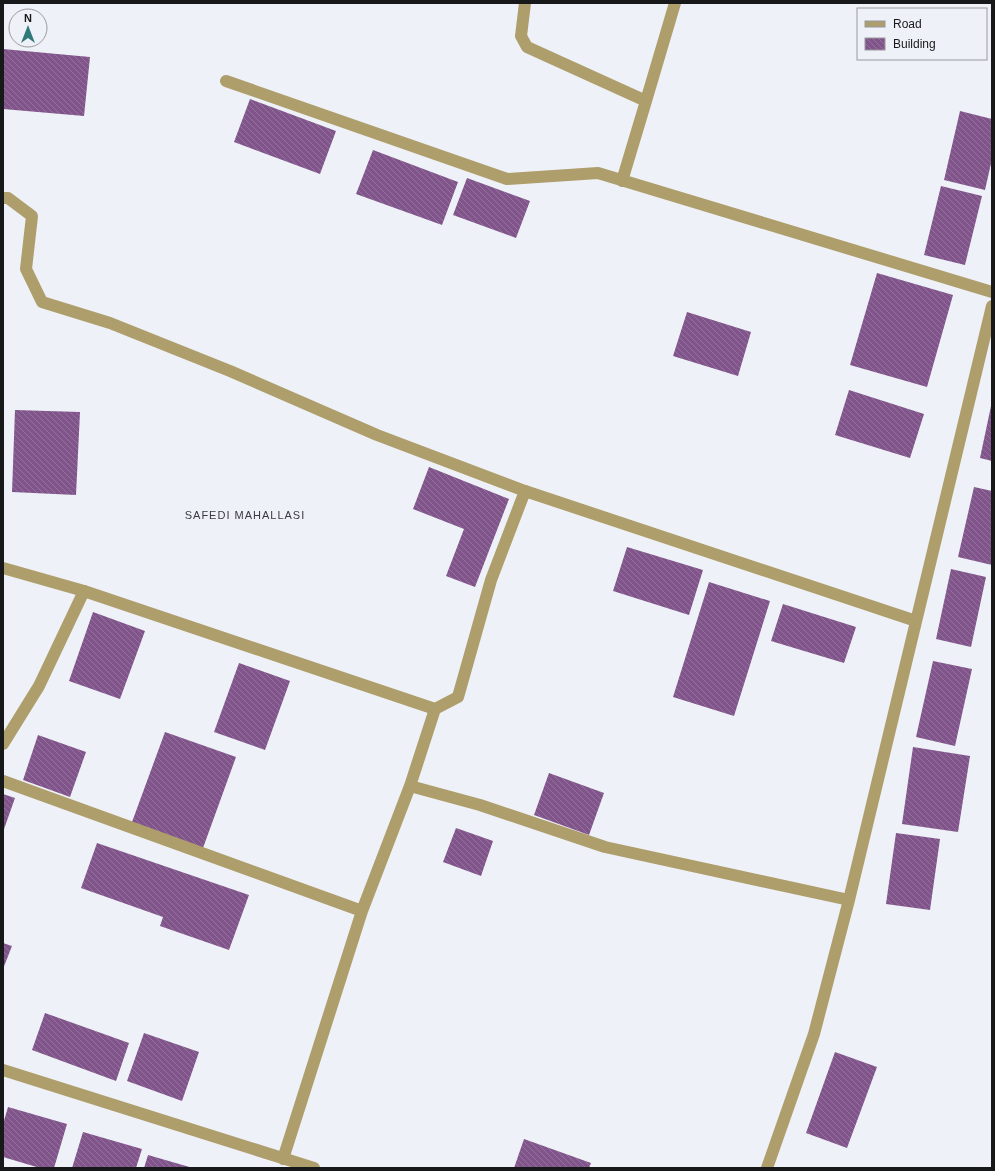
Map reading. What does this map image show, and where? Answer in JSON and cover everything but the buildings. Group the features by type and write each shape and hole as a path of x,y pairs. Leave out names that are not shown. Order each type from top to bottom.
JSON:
{"street":[{"path":"525,3 521,36 528,47 646,101"},
{"path":"622,181 675,3"},
{"path":"226,81 507,179 598,174 992,292"},
{"path":"3,198 8,198 32,216 26,269 42,302 110,323 230,371 376,435 525,491 916,621"},
{"path":"767,1168 814,1034 849,900 992,306"},
{"path":"283,1159 362,911 410,786 435,709 458,697 491,580 525,491"},
{"path":"3,568 84,591 435,709"},
{"path":"3,744 39,686 84,591"},
{"path":"3,781 362,911"},
{"path":"410,786 480,805 605,847 849,900"},
{"path":"3,1070 314,1168"}],"district":[{"name":"SAFEDI MAHALLASI","path":"245,515"}]}
